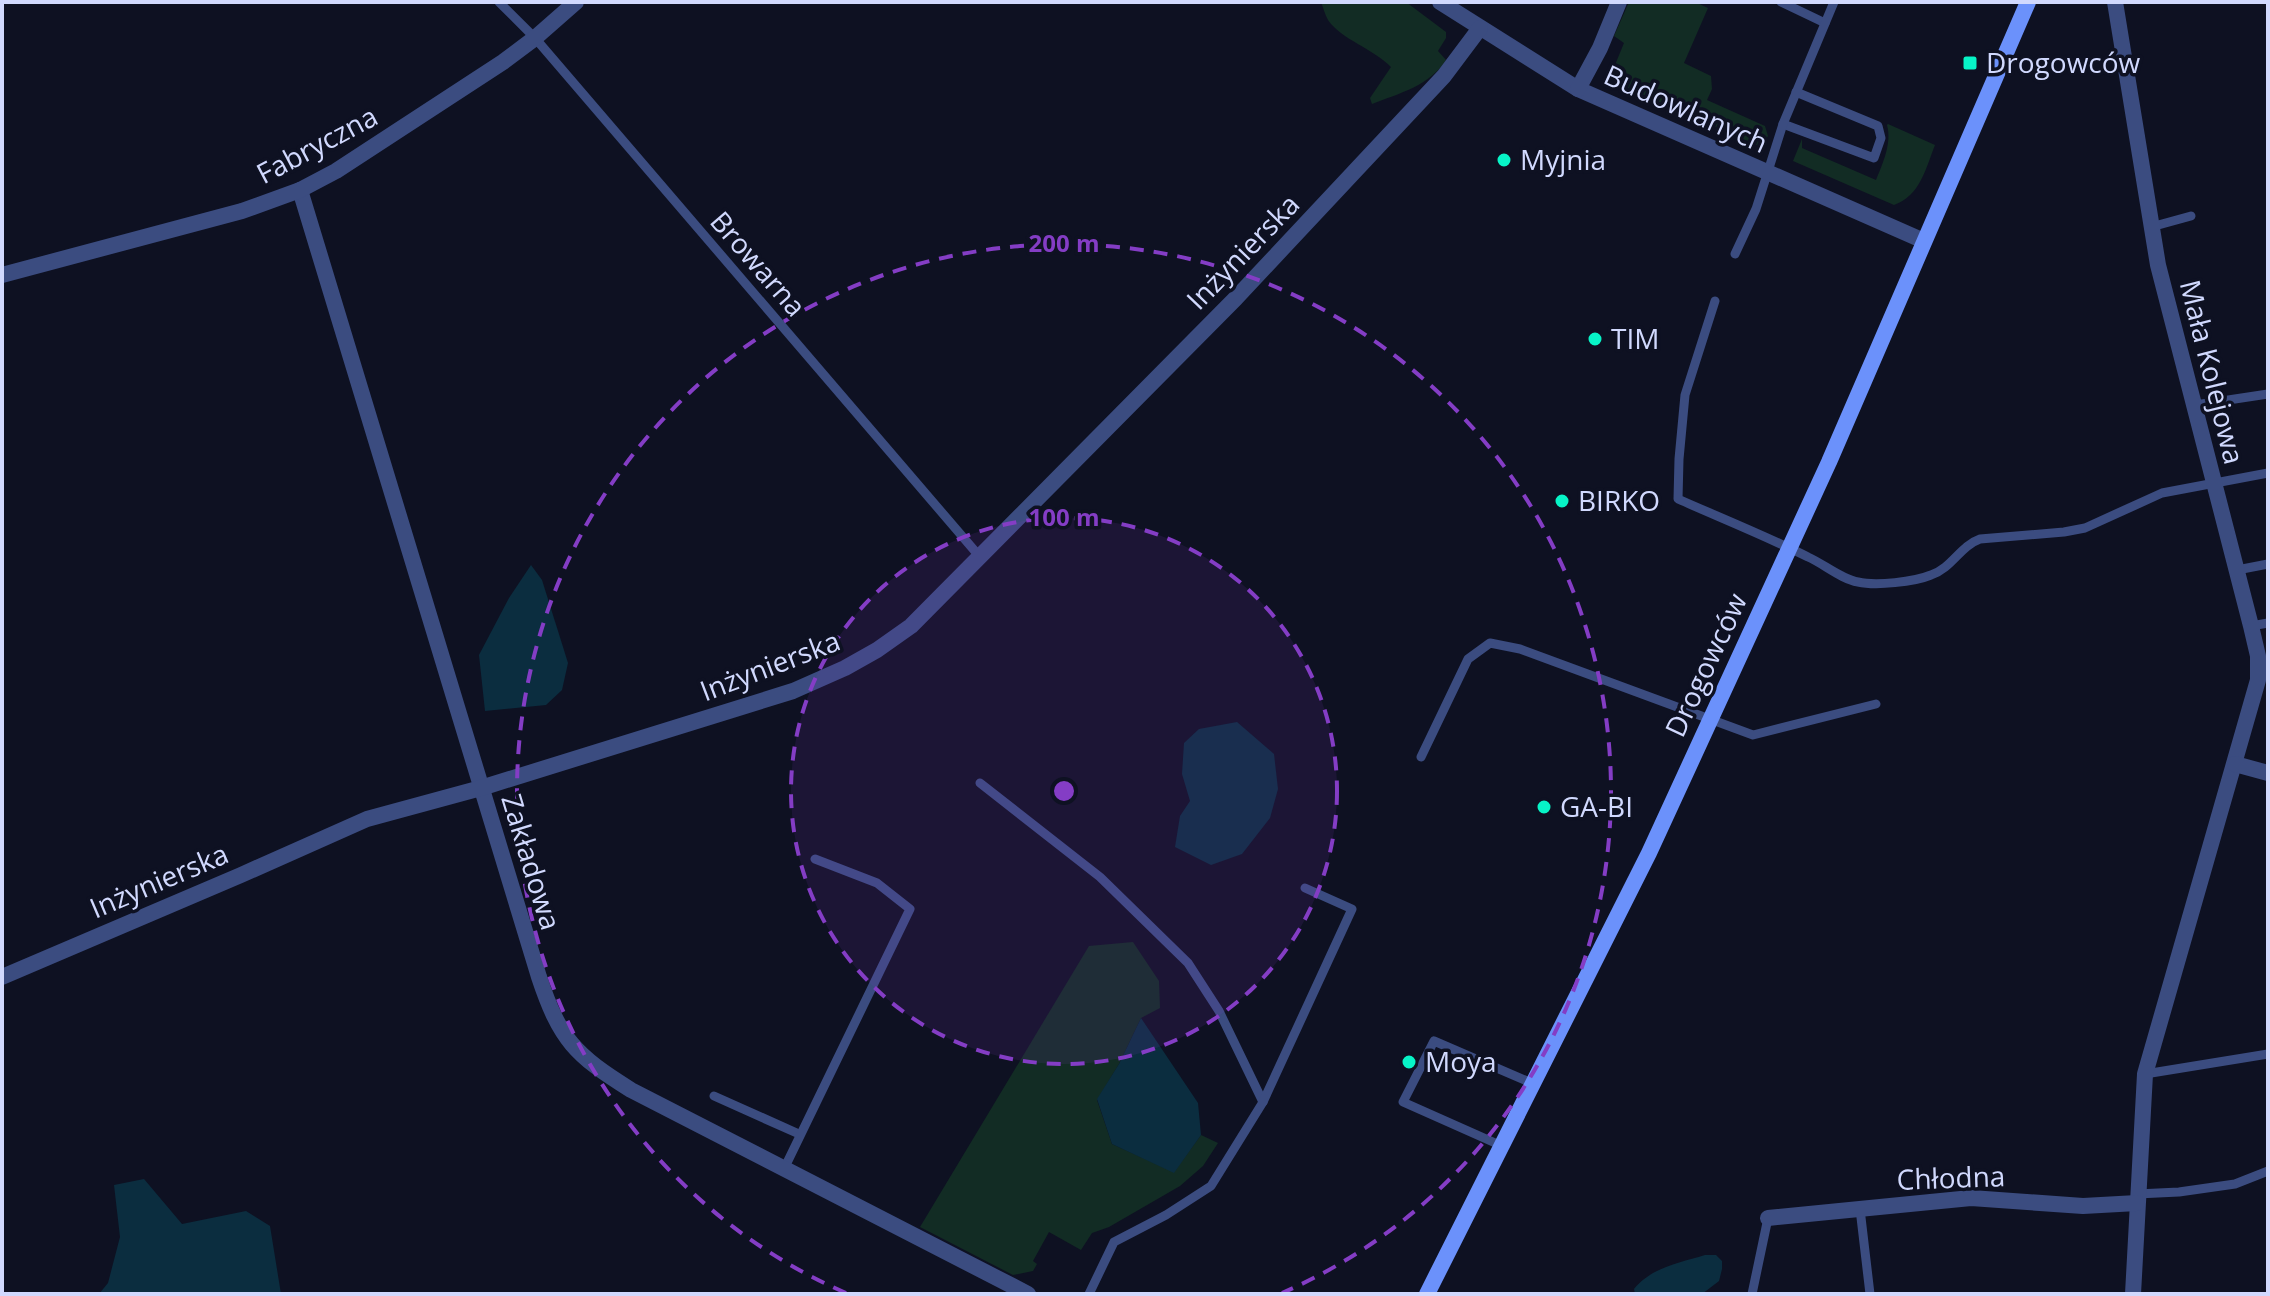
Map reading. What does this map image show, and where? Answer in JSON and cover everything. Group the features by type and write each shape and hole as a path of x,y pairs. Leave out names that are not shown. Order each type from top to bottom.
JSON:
{"main road":[{"name":"Drogowców","path":"1433,1292 1502,1146 1649,853 1829,462 2028,2"}],"street":[{"name":"Fabryczna","path":"2,275 242,211 300,190 348,164 503,62 576,2"},
{"name":"Budowlanych","path":"1440,2 1578,89 1924,241"},
{"path":"1578,89 1600,48 1619,2"},
{"name":"Mała Kolejowa","path":"2115,2 2158,265 2237,570 2260,625 2258,680 2145,1074 2137,1199 2137,1292"},
{"name":"Inżynierska","path":"2,977 367,819 481,788 793,691 877,650 911,626 1236,298 1444,76 1480,28"},
{"name":"Zakładowa","path":"300,190 543,991 554,1020 566,1039 600,1071 631,1090 1028,1294"},
{"path":"2235,764 2268,773"},
{"name":"Chłodna","path":"1768,1218 1971,1198 2083,1206 2137,1199"}],"lane":[{"name":"Browarna","path":"499,2 535,38 980,557"},
{"path":"1781,2 1825,23"},
{"path":"1735,254 1756,209 1783,124 1834,2"},
{"path":"1783,124 1874,158 1881,138 1878,126 1796,92"},
{"path":"2151,227 2191,216"},
{"path":"1715,301 1685,395 1678,499 1789,548 1856,582 1913,580 1934,575 1950,564 1971,542 1980,539 2085,528 2162,493 2268,473"},
{"path":"2195,405 2268,394"},
{"path":"2237,570 2268,564"},
{"path":"1421,757 1468,659 1490,643 1520,649 1753,735 1876,704"},
{"path":"980,783 1100,877 1188,963 1219,1011 1263,1102"},
{"path":"784,1169 910,909 877,883 815,859"},
{"path":"1089,1294 1114,1242 1166,1215 1211,1186 1263,1102 1352,909 1305,888"},
{"path":"1502,1146 1403,1102 1434,1041 1534,1084"},
{"path":"2145,1074 2268,1054"},
{"path":"714,1096 799,1134"},
{"path":"2137,1199 2235,1184 2268,1171"},
{"path":"1860,1209 1870,1294"},
{"path":"1752,1294 1768,1218"}],"green space":[{"path":"1321,2 1406,2 1446,32 1438,51 1446,60 1422,82 1372,104 1370,98 1391,67 1334,27"},
{"path":"1629,2 1695,2 1708,8 1684,63 1711,76 1712,89 1707,100 1765,126 1768,136 1761,147 1628,88 1616,79 1615,65 1624,43 1614,36"},
{"path":"1888,124 1935,145 1916,188 1894,205 1793,161 1802,139 1802,148 1876,180 1888,146"},
{"path":"1133,942 1159,981 1160,1008 1141,1018 1097,1100 1112,1144 1174,1172 1201,1135 1218,1143 1203,1166 1180,1186 1109,1227 1092,1233 1081,1250 1049,1232 1033,1261 1037,1264 1033,1271 1013,1275 920,1227 1089,946"}],"water":[{"path":"531,565 542,580 568,663 562,690 546,705 485,711 479,655 509,598"},
{"path":"1237,722 1274,754 1278,789 1270,818 1242,854 1211,865 1175,847 1180,816 1190,801 1182,774 1184,743 1199,729"},
{"path":"1141,1018 1198,1103 1201,1135 1174,1173 1112,1144 1097,1099 1119,1064"},
{"path":"144,1179 182,1224 246,1211 270,1226 281,1294 99,1294 108,1283 120,1237 114,1185"},
{"path":"1716,1255 1722,1261 1722,1269 1719,1281 1702,1294 1635,1294 1634,1289 1649,1276 1676,1263"}],"place":[{"name":"Drogowców","path":"1970,63"},
{"name":"Myjnia","path":"1504,160"},
{"name":"TIM","path":"1595,339"},
{"name":"BIRKO","path":"1562,501"},
{"name":"GA-BI","path":"1544,807"},
{"name":"Moya","path":"1409,1062"}]}
